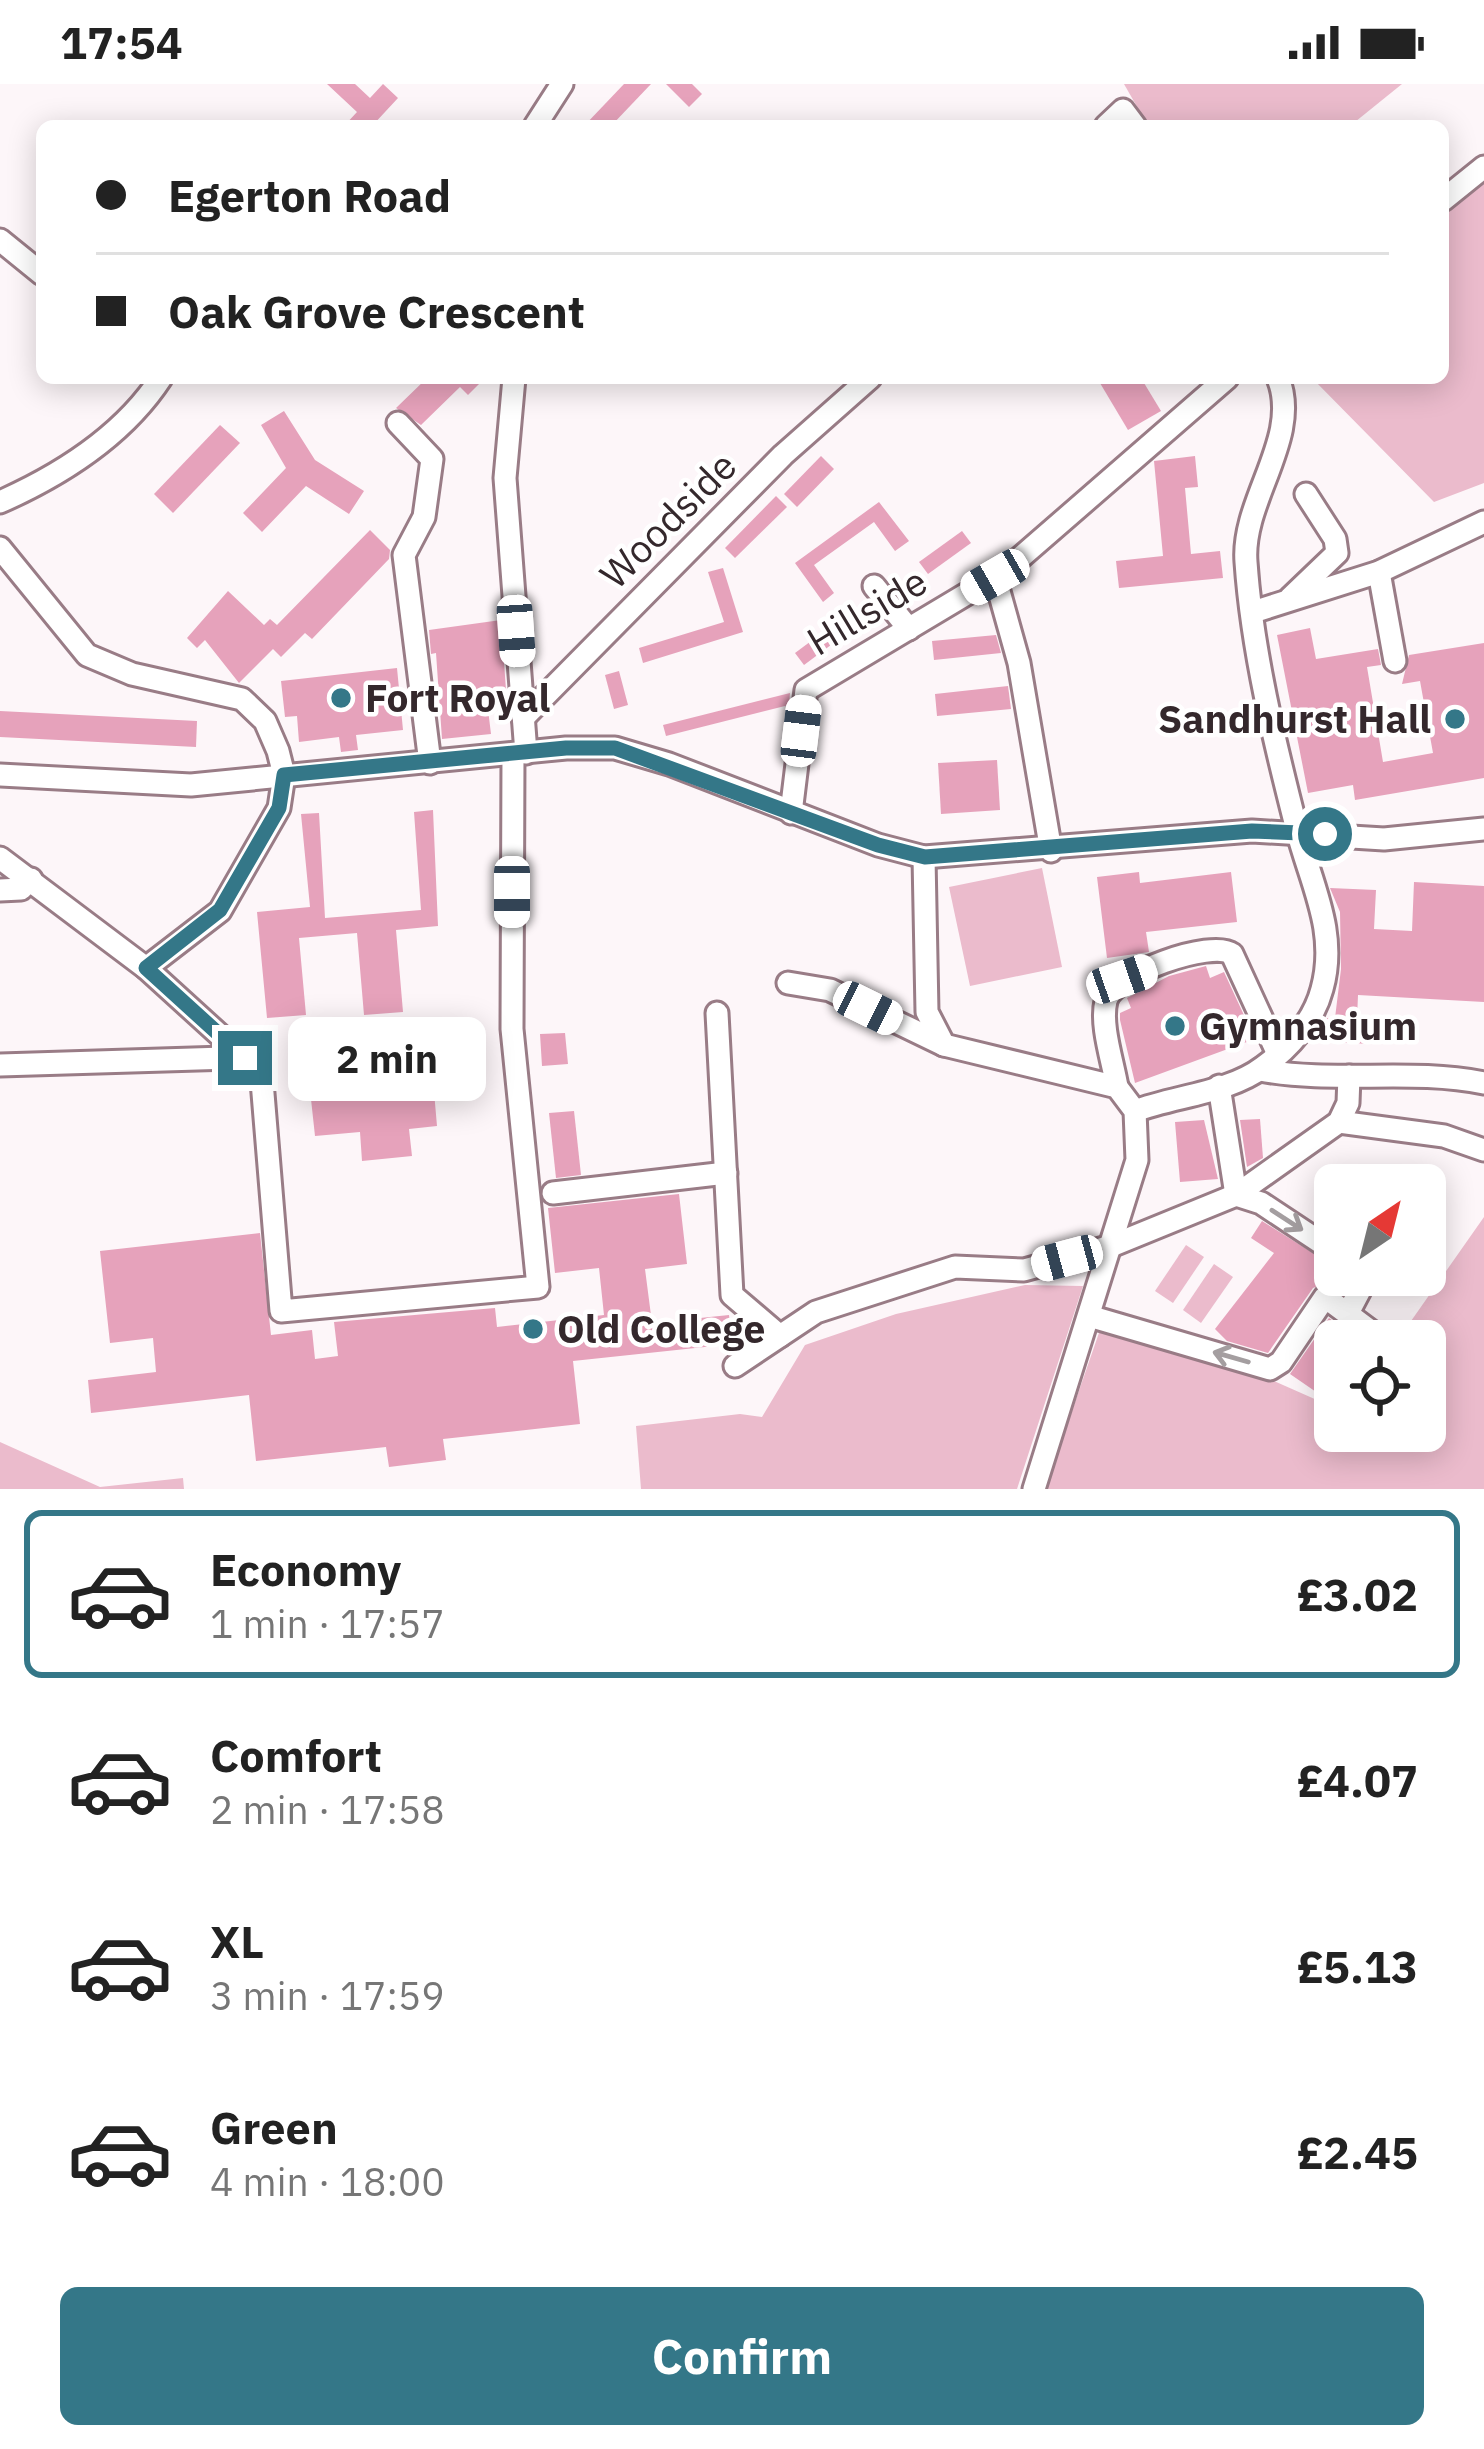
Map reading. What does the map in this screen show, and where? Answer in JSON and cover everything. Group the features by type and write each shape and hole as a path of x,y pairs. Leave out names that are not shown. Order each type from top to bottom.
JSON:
{"street":[{"path":"539,120 562,84"},
{"path":"1449,195 1484,167"},
{"path":"0,240 36,269"},
{"path":"0,502 72,465 124,424 156,384"},
{"path":"0,858 146,968 253,1058 281,1311 538,1287 512,1028 523,718 505,478 513,384"},
{"name":"Woodside","path":"523,718 783,455 863,384"},
{"name":"Hillside","path":"791,813 806,690 995,577 1220,384"},
{"path":"1135,1112 1260,1070 1310,1020 1324,986 1327,926 1297,830 1245,558 1250,522 1281,426 1286,398 1280,384"},
{"path":"398,423 432,459 424,517 404,555 430,763"},
{"path":"1290,599 1337,553 1335,539 1306,494"},
{"path":"1253,612 1379,572 1484,521"},
{"path":"0,548 70,640 105,667 242,698 266,721 284,775 279,808 220,910 146,968"},
{"path":"1379,572 1395,661"},
{"path":"995,577 1019,663 1051,851"},
{"path":"874,586 908,628"},
{"path":"0,775 191,785 615,748 925,857 1297,830 1384,838 1484,829"},
{"path":"925,857 927,1012 944,1045"},
{"path":"0,890 21,889 31,879"},
{"path":"1034,1489 1137,1160 1135,1112 1117,1087 1105,1005 1111,990 1122,979 1212,947 1232,954 1278,1054"},
{"path":"788,983 830,990 944,1045 1117,1087"},
{"path":"717,1013 732,1295 781,1336"},
{"path":"0,1065 253,1058"},
{"path":"1260,1070 1450,1076 1484,1083"},
{"path":"735,1366 816,1312 955,1267 1024,1270 1112,1246 1236,1195 1339,1122 1348,1102 1349,1076"},
{"path":"1219,1086 1236,1195"},
{"path":"1339,1122 1444,1136 1484,1150"},
{"path":"553,1193 725,1173"},
{"path":"1236,1195 1261,1203 1314,1238"},
{"path":"1348,1313 1357,1296"},
{"path":"1089,1316 1270,1369 1281,1363 1325,1297 1357,1320"}],"shaded area":[{"path":"1124,84 1402,84 1357,120 1145,120"},
{"path":"1484,176 1484,483 1434,502 1318,384 1449,384 1449,204"},
{"path":"1042,868 1062,967 970,986 949,887"},
{"path":"1484,1217 1484,1489 1045,1489 1101,1327 1256,1373 1314,1399 1314,1452 1446,1452 1446,1320 1412,1320 1429,1296 1446,1296 1446,1271"},
{"path":"1186,1245 1204,1257 1173,1303 1155,1291"},
{"path":"1214,1264 1233,1277 1201,1323 1183,1310"},
{"path":"1025,1285 1083,1286 1017,1489 641,1489 636,1426 740,1414 762,1417 805,1345 896,1314"},
{"path":"0,1442 100,1487 183,1478 184,1489 0,1489"}],"building":[{"path":"327,84 355,84 370,98 383,84 398,98 378,120 350,120 357,112"},
{"path":"624,84 651,84 617,120 590,120"},
{"path":"666,84 692,84 702,94 689,107"},
{"path":"421,384 479,384 468,395 460,387 421,425 396,408"},
{"path":"1101,384 1145,384 1161,411 1128,430"},
{"path":"284,411 315,460 364,491 349,514 306,486 262,532 243,513 286,468 261,425"},
{"path":"220,425 240,443 173,513 154,494"},
{"path":"821,456 834,469 797,507 784,494"},
{"path":"1195,456 1198,487 1185,488 1191,554 1220,551 1223,578 1119,588 1116,561 1163,556 1154,461"},
{"path":"776,496 787,507 735,558 725,548"},
{"path":"879,502 909,541 895,551 874,522 814,565 834,593 823,602 795,563"},
{"path":"370,530 390,550 389,559 312,639 305,633 281,657 273,649 239,683 205,640 197,648 187,638 228,591 264,625 270,619 277,625"},
{"path":"962,531 971,543 928,574 919,562"},
{"path":"723,568 743,632 643,663 639,648 724,622 708,572"},
{"path":"501,620 506,690 486,693 491,734 442,739 436,653 431,654 429,630"},
{"path":"838,621 847,633 804,665 795,653"},
{"name":"Sandhurst Hall","path":"1310,628 1316,659 1378,649 1381,665 1367,667 1383,762 1433,753 1420,681 1402,684 1409,655 1484,643 1484,778 1355,800 1353,785 1308,793 1277,635"},
{"path":"996,635 1001,653 934,660 932,641"},
{"name":"Fort Royal","path":"397,668 403,730 356,735 358,750 341,752 339,737 299,742 297,716 285,717 281,681"},
{"path":"619,671 628,705 614,709 605,675"},
{"path":"1008,686 1011,709 937,716 935,694"},
{"path":"790,693 789,705 666,736 663,725"},
{"path":"0,711 197,721 196,747 0,737"},
{"path":"997,760 1000,810 941,814 938,763"},
{"path":"433,810 438,926 396,930 403,1012 364,1015 357,933 299,938 306,1015 267,1018 257,912 310,907 301,814 319,813 325,918 421,910 414,812"},
{"path":"1139,872 1140,883 1231,872 1237,922 1146,932 1149,952 1107,958 1097,877"},
{"path":"1414,882 1484,886 1484,1002 1358,995 1357,1019 1370,1020 1369,1044 1319,1041 1327,1018 1335,1018 1341,969 1340,912 1330,888 1376,890 1374,929 1412,931"},
{"path":"1206,966 1210,978 1224,972 1255,1039 1135,1083 1120,1020 1120,1013 1131,1008 1127,998 1169,976"},
{"path":"565,1033 568,1064 542,1066 540,1034"},
{"path":"401,1069 402,1083 433,1080 437,1126 409,1129 412,1156 362,1161 360,1132 315,1136 310,1090 359,1085 358,1073"},
{"path":"574,1111 581,1175 556,1178 549,1113"},
{"path":"1260,1119 1263,1158 1247,1167 1240,1120"},
{"path":"1204,1120 1218,1179 1180,1182 1175,1122"},
{"name":"Old College","path":"679,1194 687,1264 645,1269 652,1323 729,1315 733,1344 573,1361 580,1424 443,1439 446,1460 389,1467 386,1447 256,1461 249,1395 91,1413 88,1380 156,1372 153,1338 110,1343 100,1251 260,1233 271,1335 312,1330 315,1359 338,1356 334,1322 495,1308 497,1327 604,1315 599,1268 555,1273 548,1208"},
{"path":"1262,1221 1314,1254 1314,1288 1268,1353 1227,1341 1215,1329 1274,1253 1251,1238"},
{"path":"1314,1340 1314,1391 1290,1374"}],"place":[{"name":"Fort Royal","path":"341,698"},
{"name":"Sandhurst Hall","path":"1455,719"},
{"name":"Gymnasium","path":"1175,1026"},
{"name":"Old College","path":"533,1329"}],"route":[{"path":"245,1058 146,968 220,910 279,808 284,775 566,748 615,748 669,764 878,845 925,857 1051,851 1252,831 1325,834"}]}
